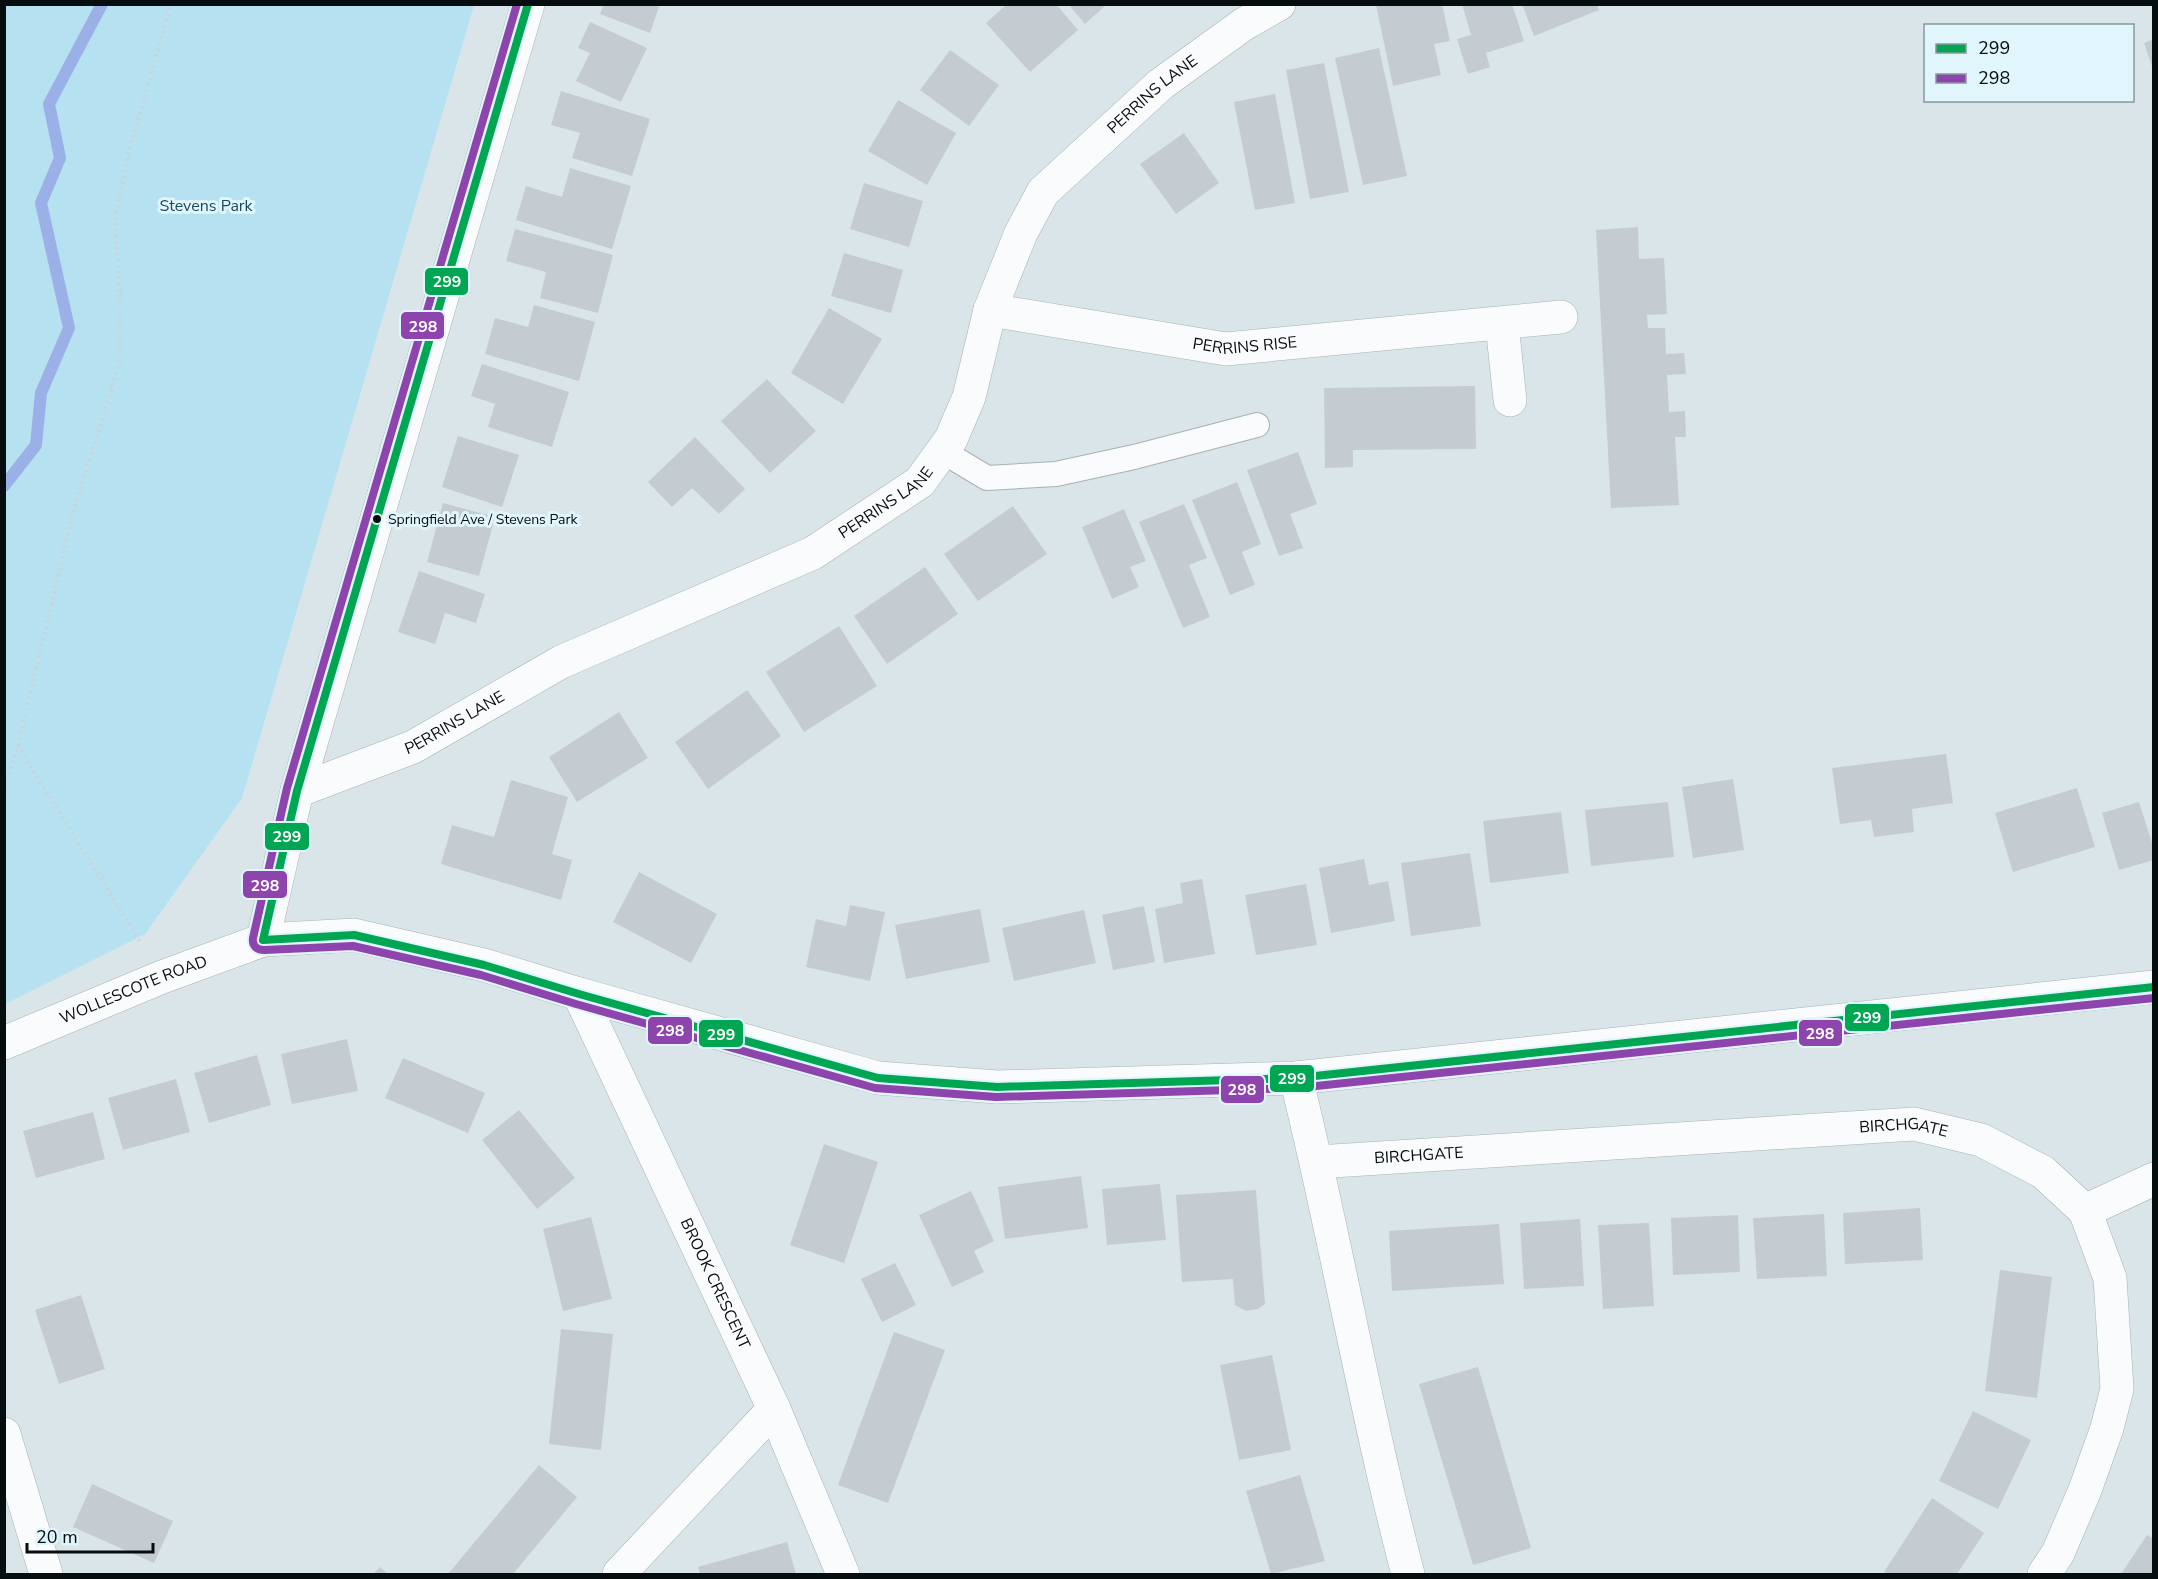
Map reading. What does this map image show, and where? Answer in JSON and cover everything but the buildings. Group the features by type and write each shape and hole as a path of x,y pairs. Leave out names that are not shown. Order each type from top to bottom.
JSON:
{"street":[{"path":"263,940 297,791 528,4"},
{"name":"PERRINS LANE","path":"297,791 413,747 561,662 813,553 920,482 951,439 969,396 990,310 1021,233 1043,192 1161,84 1244,24 1279,4"},
{"name":"PERRINS RISE","path":"990,310 1226,349 1561,317"},
{"path":"1502,324 1510,400"},
{"name":"WOLLESCOTE ROAD","path":"4,1043 162,977 263,940 354,935 484,965 878,1078 997,1087 1296,1078 2154,987"},
{"name":"BROOK CRESCENT","path":"579,994 774,1409 843,1575"},
{"path":"1296,1078 1317,1162 1390,1505 1408,1575"},
{"name":"BIRCHGATE","path":"1317,1162 1914,1124 1981,1140 2043,1172 2085,1211 2110,1278 2116,1389 2107,1428 2085,1490 2058,1553 2044,1575"},
{"path":"2085,1211 2154,1179"},
{"path":"620,1575 774,1409"},
{"path":"4,1434 46,1575"}],"lane":[{"path":"942,452 987,478 1056,474 1134,457 1257,425"}],"path":[{"path":"4,791 18,745 74,509 120,362 120,298 115,219 130,148 171,4"},
{"path":"18,745 162,977"}],"green space":[{"name":"Stevens Park","path":"5,4 474,5 242,798 145,934 5,1004"}],"waterway":[{"path":"4,486 36,445 41,393 69,328 41,203 60,158 49,104 102,4"}],"transit line":[{"name":"298","path":"517,4 287,788 253,938 257,948 264,950 353,946 481,975 875,1088 996,1097 1297,1088 2154,998"},
{"name":"299","path":"528,4 297,791 263,940 354,935 484,965 878,1078 997,1087 1296,1078 2154,987"}],"place":[{"name":"Springfield Ave / Stevens Park","path":"377,519"}]}
